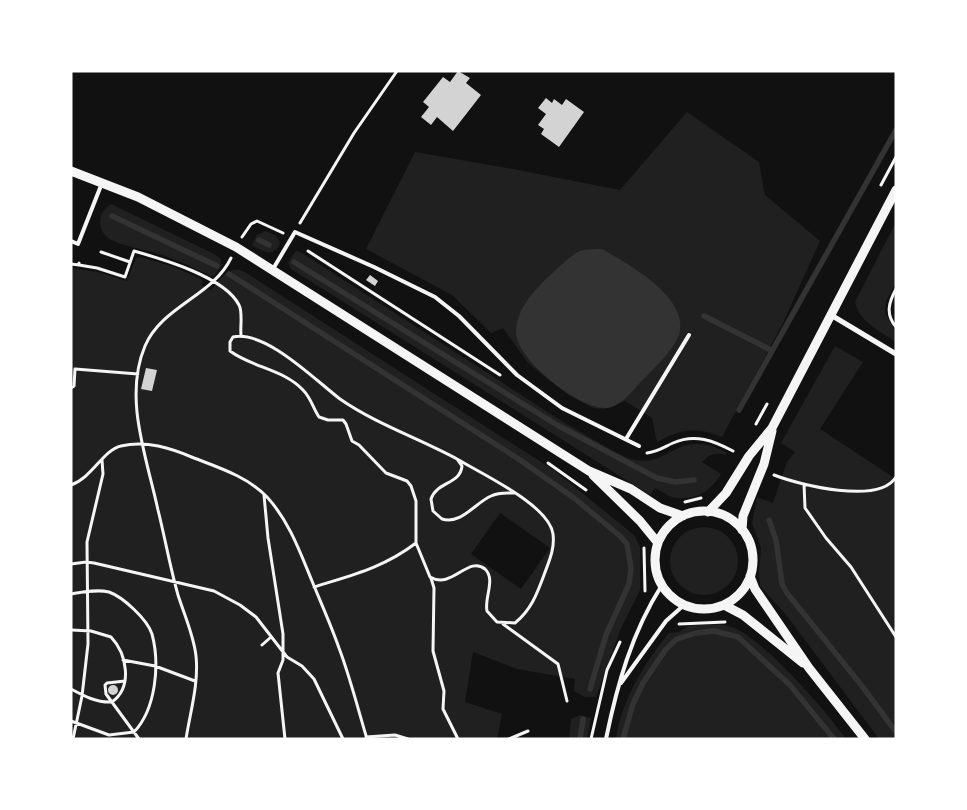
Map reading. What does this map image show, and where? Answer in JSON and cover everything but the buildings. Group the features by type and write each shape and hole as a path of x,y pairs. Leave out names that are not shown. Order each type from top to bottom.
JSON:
{"street":[{"path":"71,171 138,197 236,247 590,471 631,489 660,508 683,516"},
{"path":"708,512 726,493 749,456 772,428 896,190"},
{"path":"831,315 896,354"},
{"path":"742,530 743,516 764,464 772,428"},
{"path":"590,471 640,521 658,543"},
{"path":"698,512 708,512 729,518 742,530 752,550 753,566 750,576 737,597 724,605 711,609 694,608 672,598 662,585 657,574 655,556 658,543 671,524 683,516 698,512"},
{"path":"750,576 755,589 809,668 865,739"},
{"path":"724,605 743,616 809,668"}],"lane":[{"path":"71,241 78,244 102,183"},
{"path":"273,269 295,232 374,267 435,297 459,316 517,375 562,408 639,446"},
{"path":"626,439 689,335"},
{"path":"606,739 612,709 634,637 646,609 662,585"},
{"path":"620,685 666,621 684,605"}],"path":[{"path":"295,232 354,133 397,71"},
{"path":"879,189 896,157"},
{"path":"236,247 251,224 257,221 291,238"},
{"path":"71,264 79,264 125,277 134,251 167,260 214,281 239,305 241,335"},
{"path":"101,252 130,262"},
{"path":"186,739 195,681 196,655 174,581 142,442 136,392 138,374 146,345 153,333 177,308 223,273 230,260"},
{"path":"896,289 888,310 896,327"},
{"path":"458,739 444,709 444,691 433,651 434,588 416,543 416,500 412,486 407,481 386,473 359,445 352,441 343,420 328,420 319,417 308,395 295,382 230,351 230,342 233,337 241,335 259,341 280,353 363,414 457,458 536,507 544,515 552,529 554,544 552,555 527,613 515,623 502,623"},
{"path":"71,388 74,386 75,369 138,374"},
{"path":"752,430 771,397"},
{"path":"71,486 87,477 109,452 118,446 142,442 182,453 247,481 264,494 288,526 340,649 367,738 395,735 408,739"},
{"path":"457,458 462,466 462,473 457,478 437,488 431,499 431,507 439,517 454,520 489,496 501,492 514,494"},
{"path":"73,739 82,696 89,630 87,542 102,474 102,460"},
{"path":"546,462 589,492"},
{"path":"771,473 804,484 872,491 888,486 896,478"},
{"path":"804,484 806,508 826,538 851,568 896,637"},
{"path":"264,494 268,538 281,611 284,660 278,673 285,739"},
{"path":"679,502 705,497"},
{"path":"314,587 365,573 388,562 416,543"},
{"path":"643,596 646,579 643,564 644,544"},
{"path":"71,564 86,562 158,580 174,581 225,595 256,617 287,657 302,666 314,679 343,739"},
{"path":"430,578 445,580 471,566 484,568 490,580 487,611 494,620 502,623 558,664 567,701"},
{"path":"71,594 87,591 107,592 117,596 147,624 152,634 155,666 147,714 134,732 109,735 71,721"},
{"path":"673,625 704,622 734,624"},
{"path":"71,630 89,630 111,637 118,645 123,660 125,681 121,695 112,702 105,703 82,696 71,689"},
{"path":"262,645 271,637"},
{"path":"591,739 608,670 622,637"},
{"path":"123,660 155,666 195,681"},
{"path":"125,681 111,681 105,685 106,694 139,739"},
{"path":"509,739 528,731"}],"shaded area":[{"path":"687,112 759,162 765,195 820,241 783,323 722,437 704,431 688,430 657,442 652,418 625,401 605,409 593,408 567,394 528,363 503,328 491,333 452,295 366,249 415,152 620,190"},
{"path":"111,204 214,254 220,258 222,265 214,276 210,276 163,255 112,240 101,229 100,224 104,211"},
{"path":"896,222 896,283 886,301 885,313 896,332 896,342 866,321 857,309 855,302"},
{"path":"266,231 276,236 280,242 278,247 272,252 264,251 252,245 257,235"},
{"path":"602,249 644,275 658,287 670,300 678,314 680,328 675,343 662,360 624,400 607,408 596,407 582,401 551,381 526,356 516,332 519,316 526,302 547,278 579,251"},
{"path":"296,251 302,253 563,422 610,449 628,458 647,461 686,445 711,446 727,453 726,455 713,454 702,462 721,474 713,485 698,496 674,498 655,488 650,495 291,269 288,262"},
{"path":"140,257 174,267 201,279 203,282 201,285 211,290 225,274 233,270 243,271 555,471 634,535 640,547 640,590 621,628 596,697 585,697 574,691 575,679 517,669 473,652 465,702 502,714 497,739 71,739 71,268 98,272 127,281 136,258","holes":["500,513 550,548 521,589 471,554"]},
{"path":"835,346 863,362 820,429 896,479 896,739 879,739 787,616 760,586 761,548 752,523 757,497 773,503 787,462 795,452 781,443"},
{"path":"704,527 717,529 728,537 736,548 738,561 736,574 728,585 717,593 704,595 691,593 680,585 672,574 670,561 672,548 680,537 691,529"},
{"path":"717,624 732,627 745,634 760,645 793,677 846,739 616,739 623,710 635,683 651,656 669,633 679,632 690,625"},
{"path":"580,715 591,718 587,739 569,739 571,719"}],"waterway":[{"path":"739,410 896,130"},
{"path":"112,216 217,266"},
{"path":"259,240 269,245"},
{"path":"294,262 557,425 657,478 675,482 694,480"},
{"path":"229,274 520,460 574,498 627,544 631,568 629,584 606,635 590,689"},
{"path":"704,316 771,350"},
{"path":"769,520 776,540 782,584 787,593 862,686 896,732"},
{"path":"623,739 633,704 643,683 666,649 677,639 696,633 714,631 738,637 790,685 834,739"},
{"path":"580,739 583,719"}]}
